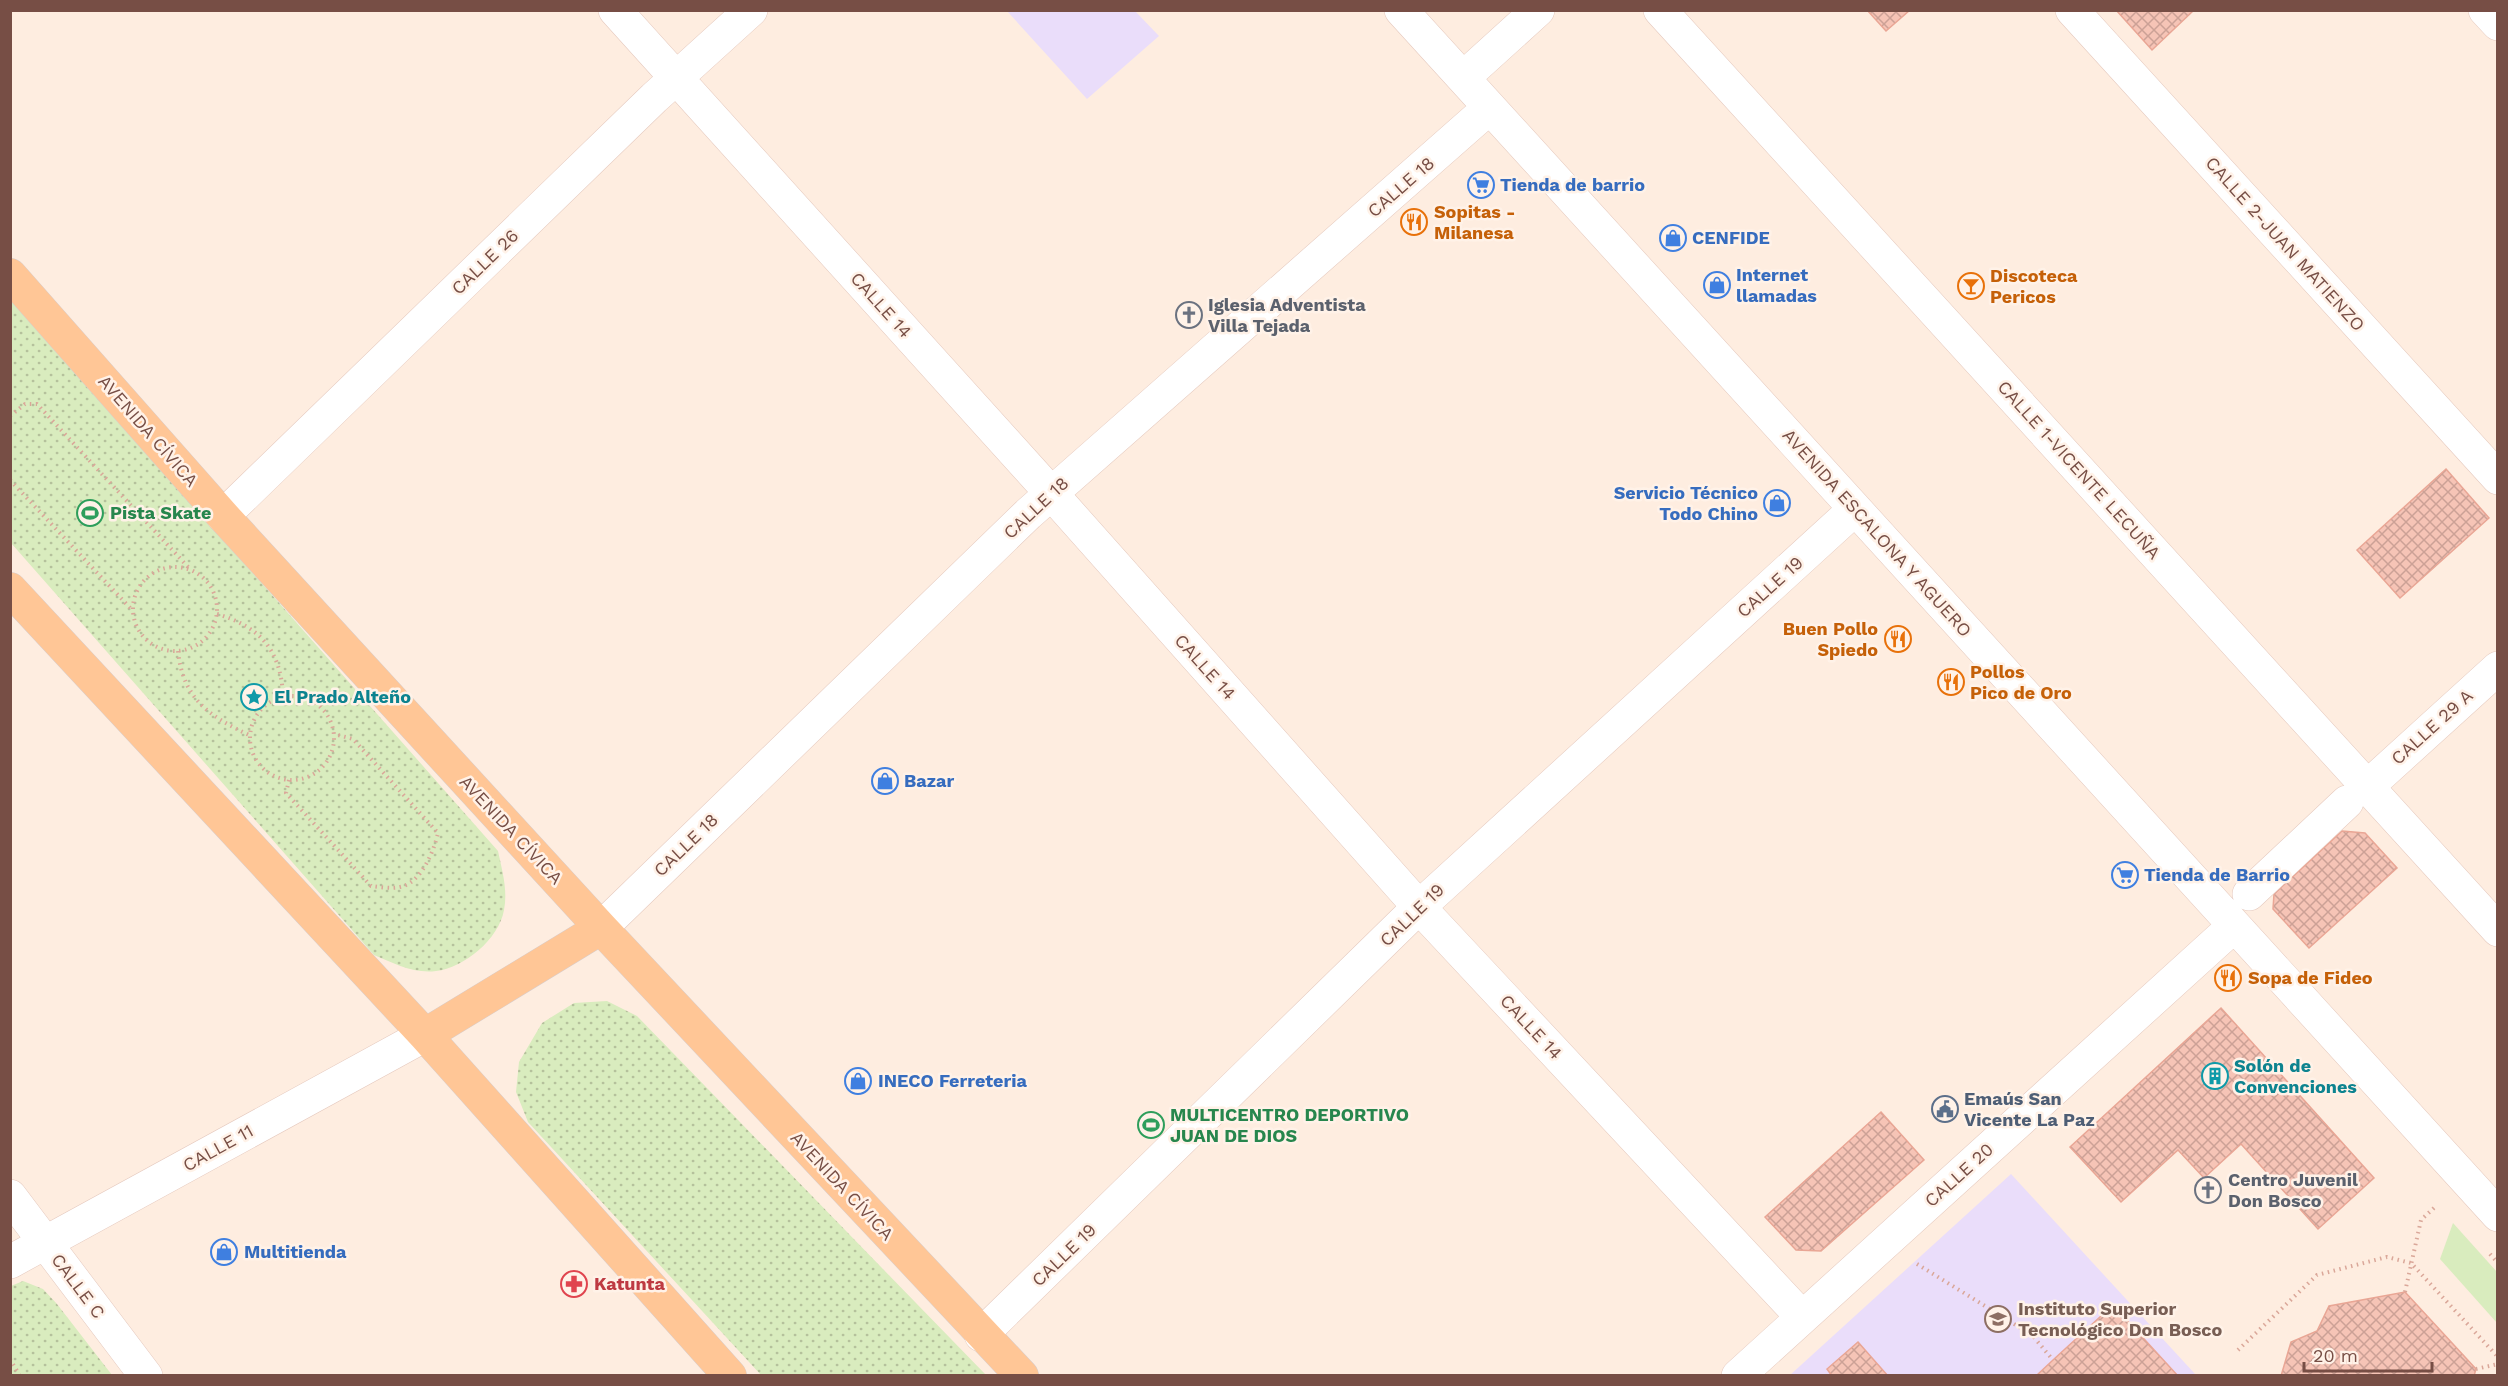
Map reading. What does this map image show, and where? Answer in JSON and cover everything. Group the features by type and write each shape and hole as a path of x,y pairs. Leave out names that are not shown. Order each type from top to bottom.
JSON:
{"main road":[{"name":"AVENIDA CÍVICA","path":"10,275 223,516 601,928 981,1335 1022,1376"},
{"path":"10,589 425,1035 730,1376"},
{"path":"425,1035 601,928"}],"street":[{"name":"CALLE 14","path":"615,10 1051,494 1419,908 1802,1317"},
{"name":"CALLE 26","path":"223,516 676,78 751,10"},
{"name":"AVENIDA ESCALONA Y AGUERO","path":"1401,10 2498,1215"},
{"path":"1463,78 1538,10"},
{"name":"CALLE 1-VICENTE LECUÑA","path":"1660,10 2357,794 2498,930"},
{"name":"CALLE 2-JUAN MATIENZO","path":"2072,10 2498,478"},
{"path":"2485,10 2498,24"},
{"name":"CALLE 18","path":"601,928 1051,494 1489,108"},
{"name":"CALLE 19","path":"981,1335 1419,908 1855,509"},
{"name":"CALLE 29 A","path":"2249,894 2498,668"},
{"name":"CALLE 20","path":"1738,1376 2234,926"},
{"name":"CALLE 11","path":"10,1262 425,1035"},
{"name":"CALLE C","path":"10,1196 146,1376"}],"path":[{"path":"10,416 25,404 37,404 190,568 212,586 217,600 217,614 213,628 204,640 192,648 178,651 164,650 152,644 142,635 133,611 134,598 139,586 148,576 161,568 175,566 190,568"},
{"path":"10,480 133,611"},
{"path":"217,614 245,626 262,638 276,655 282,676 283,696"},
{"path":"178,651 180,669 187,687 200,706 221,722 249,735"},
{"path":"297,695 311,699 322,708 331,721 334,735 333,749 326,762 316,772 304,779 289,780 275,777 255,760 250,747 249,735 259,711 269,702 283,696 297,695"},
{"path":"289,780 286,793 371,886 402,887 419,874 434,852 438,833 353,739 334,735"},
{"path":"2405,1292 2421,1220 2437,1205"},
{"path":"2238,1350 2317,1275 2387,1257 2411,1263 2498,1357"},
{"path":"1914,1262 2032,1335 2053,1360"},
{"path":"10,1359 21,1376"},
{"path":"2476,1369 2498,1364"}],"shaded area":[{"path":"1007,11 1135,11 1159,36 1087,99"},
{"name":"Instituto Superior Tecnológico Don Bosco","path":"2011,1174 2196,1375 1789,1376"}],"green space":[{"name":"El Prado Alteño","path":"10,298 498,851 505,888 504,910 501,921 488,941 469,958 447,969 428,972 404,967 374,955 11,543"},
{"path":"607,1001 637,1016 986,1375 761,1375 528,1122 516,1092 519,1062 542,1023 574,1003"},
{"path":"2453,1223 2497,1272 2497,1323 2440,1259"},
{"path":"23,1281 43,1289 112,1375 11,1375 11,1286"}],"building":[{"path":"1867,10 1910,10 1886,31"},
{"path":"2116,10 2194,10 2152,50"},
{"path":"2446,469 2489,518 2400,598 2357,550"},
{"path":"2342,831 2365,833 2397,868 2309,948 2273,909 2274,894"},
{"name":"Solón de Convenciones","path":"2221,1008 2374,1178 2318,1229 2241,1144 2204,1178 2178,1150 2121,1202 2070,1147"},
{"path":"1881,1112 1924,1160 1821,1251 1796,1250 1765,1217"},
{"path":"2405,1292 2476,1369 2474,1376 2281,1376 2291,1342 2317,1331 2329,1306"},
{"path":"2113,1305 2178,1376 2036,1376 2053,1360"},
{"path":"1858,1342 1888,1376 1832,1376 1827,1369"}],"place":[{"name":"Tienda de barrio","path":"1481,185"},
{"name":"Sopitas - Milanesa","path":"1414,222"},
{"name":"CENFIDE","path":"1673,238"},
{"name":"Internet llamadas","path":"1717,285"},
{"name":"Discoteca Pericos","path":"1971,286"},
{"name":"Iglesia Adventista Villa Tejada","path":"1189,315"},
{"name":"Servicio Técnico Todo Chino","path":"1777,503"},
{"name":"Pista Skate","path":"90,513"},
{"name":"Buen Pollo Spiedo","path":"1898,639"},
{"name":"Pollos Pico de Oro","path":"1951,682"},
{"name":"El Prado Alteño","path":"254,697"},
{"name":"Bazar","path":"885,781"},
{"name":"Tienda de Barrio","path":"2125,875"},
{"name":"Sopa de Fideo","path":"2228,978"},
{"name":"Solón de Convenciones","path":"2215,1076"},
{"name":"INECO Ferreteria","path":"858,1081"},
{"name":"Emaús San Vicente La Paz","path":"1945,1109"},
{"name":"MULTICENTRO DEPORTIVO JUAN DE DIOS","path":"1151,1125"},
{"name":"Centro Juvenil Don Bosco","path":"2208,1190"},
{"name":"Multitienda","path":"224,1252"},
{"name":"Katunta","path":"574,1284"},
{"name":"Instituto Superior Tecnológico Don Bosco","path":"1998,1319"}]}
